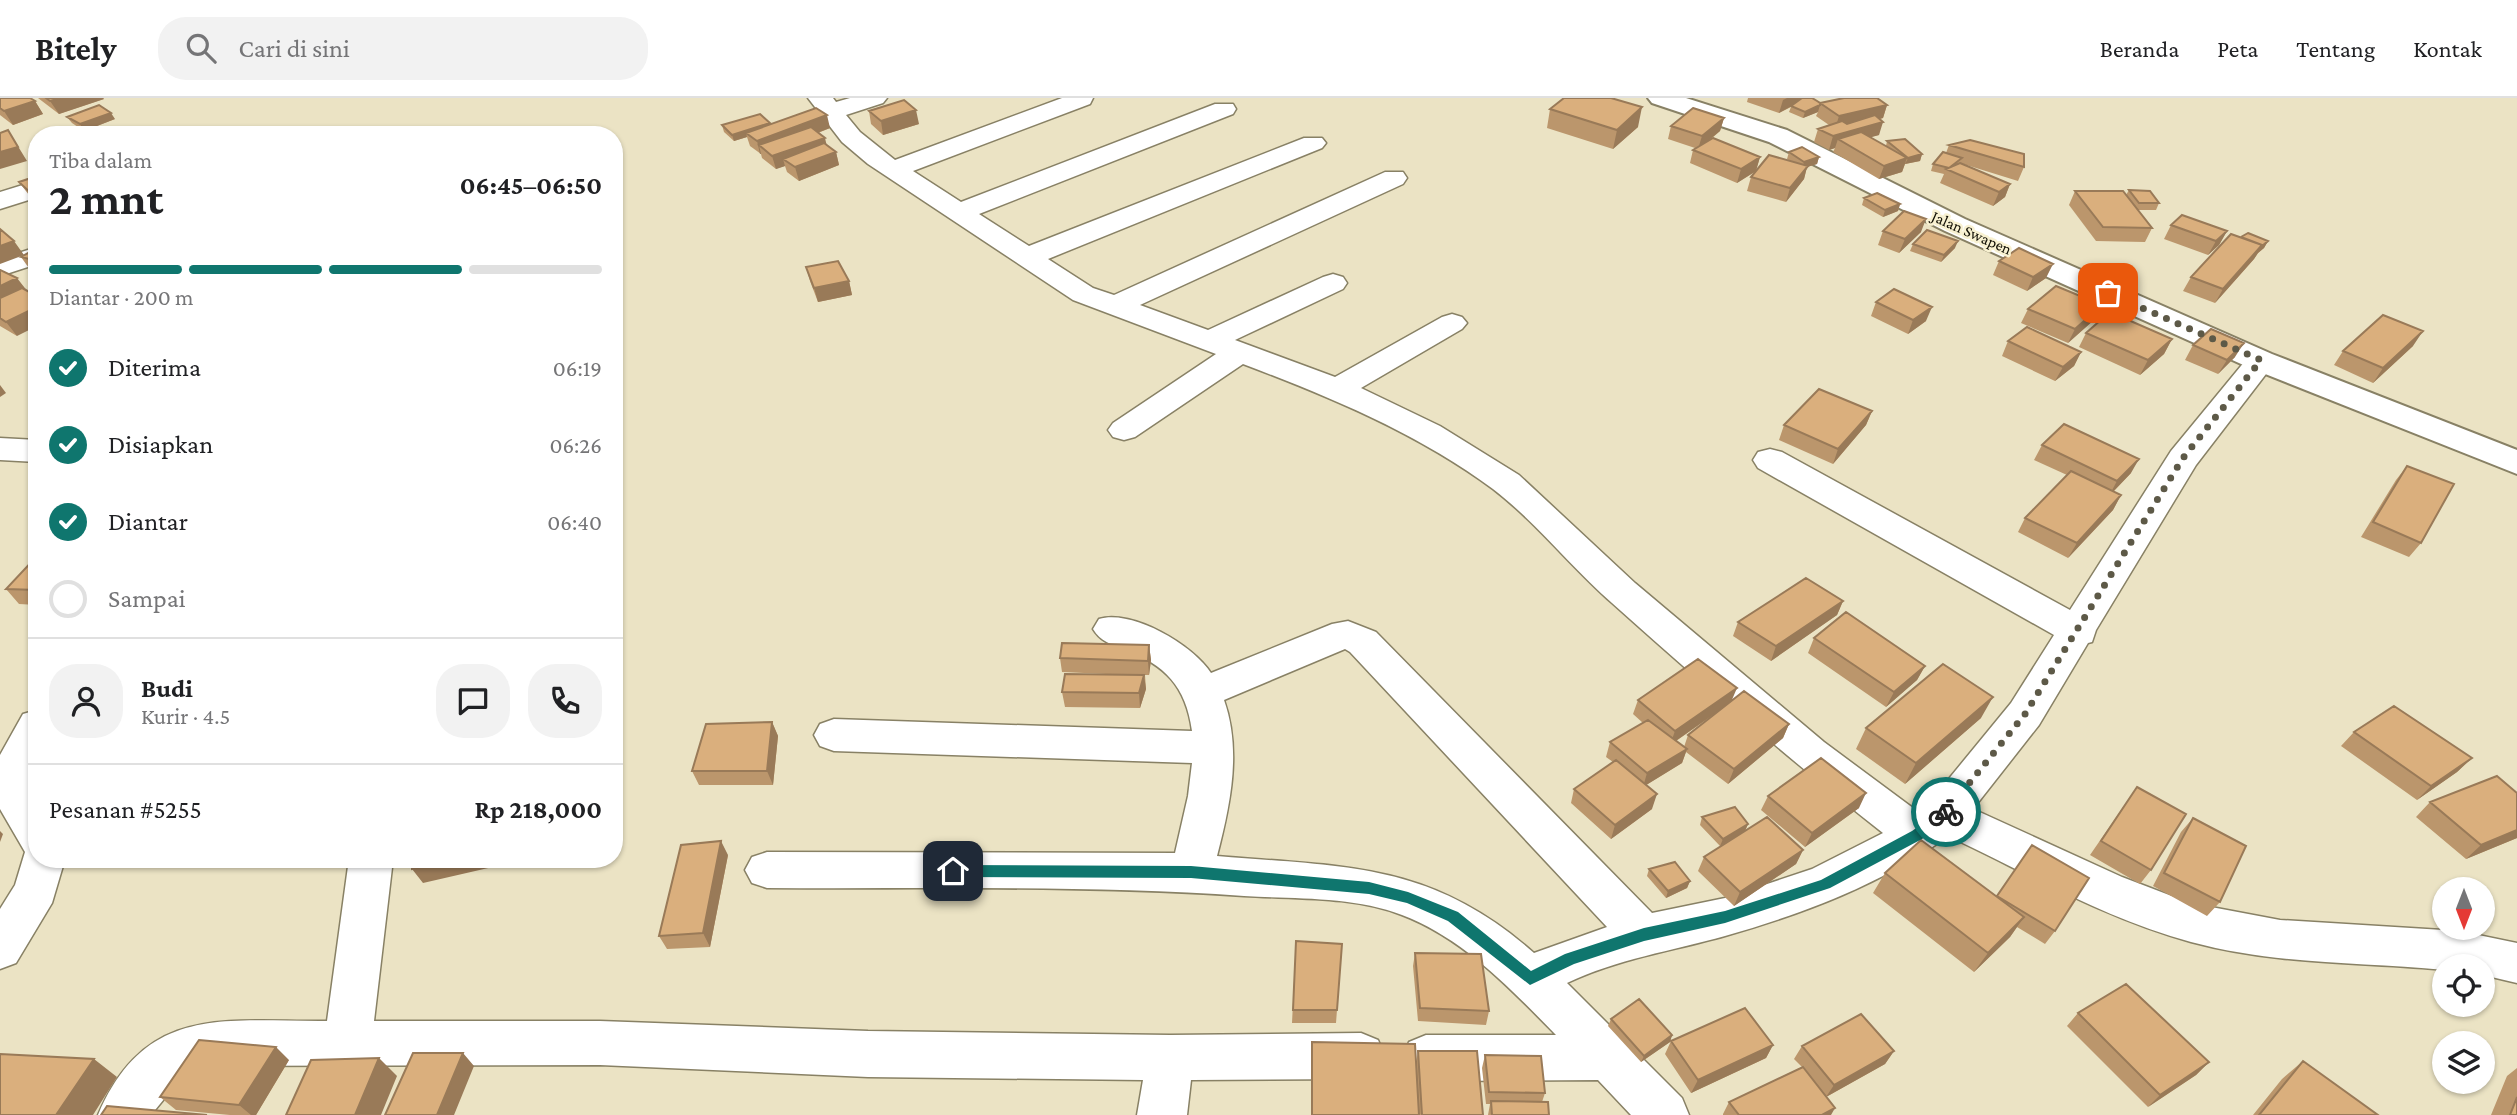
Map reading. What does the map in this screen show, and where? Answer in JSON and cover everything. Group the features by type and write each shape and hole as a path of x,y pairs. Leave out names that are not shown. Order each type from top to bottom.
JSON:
{"main road":[{"name":"Jalan Swapen","path":"1661,98 1778,136 1955,225 2261,360 2517,463"}],"street":[{"path":"825,105 875,98"},
{"path":"894,169 1082,99"},
{"path":"825,105 851,136 894,169 1083,294 1337,389 1429,433 1507,483 1622,592 1810,753 1930,825 2162,913 2207,926 2282,940 2487,954 2517,963"},
{"path":"960,212 1224,109"},
{"path":"1027,257 1313,143"},
{"path":"1112,307 1394,178"},
{"path":"0,201 26,192"},
{"path":"0,268 28,258"},
{"path":"1208,342 1333,284"},
{"path":"1337,389 1452,323"},
{"path":"1124,430 1239,353"},
{"path":"1530,978 1570,959 1644,934 1725,917 1825,884 1930,825 2025,714 2079,632 2183,458 2261,360"},
{"path":"0,449 28,451"},
{"path":"1770,460 2079,632"},
{"path":"1112,629 1168,653 1187,668 1203,693 1210,717 1207,812 1191,872"},
{"path":"1203,693 1332,638 1348,635 1363,642 1644,934"},
{"path":"834,735 1211,748"},
{"path":"28,740 15,762 12,786 18,806 28,823"},
{"path":"0,948 36,890 41,868"},
{"path":"348,1044 370,868"},
{"path":"767,870 1191,872 1369,888 1408,897 1453,916 1530,978 1664,1115"},
{"path":"123,1115 163,1060 183,1048 204,1044 600,1043 868,1054 1170,1058 1607,1057"},
{"path":"1162,1115 1170,1058"}],"building":[{"path":"0,98 30,98 35,101 4,111 0,108"},
{"path":"1564,98 1611,98 1642,107 1617,130 1550,109"},
{"path":"1802,98 1812,98 1822,104 1805,112 1791,106"},
{"path":"1844,98 1877,98 1887,105 1839,116 1820,103"},
{"path":"904,100 916,110 881,121 869,111"},
{"path":"99,105 111,113 80,124 67,117"},
{"path":"816,108 827,115 757,141 746,133"},
{"path":"1693,108 1724,118 1702,136 1671,126"},
{"path":"760,114 770,123 732,135 722,125"},
{"path":"1875,115 1883,122 1833,136 1818,129 1842,121 1847,124"},
{"path":"811,127 825,138 772,156 759,145"},
{"path":"8,130 18,147 0,152 0,133"},
{"path":"1861,132 1907,158 1884,166 1838,139"},
{"path":"1713,138 1760,157 1741,169 1693,150"},
{"path":"1905,139 1922,154 1908,158 1887,141"},
{"path":"1970,140 2024,154 2024,167 1949,145"},
{"path":"824,143 836,152 795,167 783,159"},
{"path":"1802,147 1819,157 1804,162 1789,152"},
{"path":"1943,152 1962,158 1949,168 1933,164"},
{"path":"1769,155 1808,166 1790,188 1751,177"},
{"path":"1960,163 2010,184 1999,192 1946,169"},
{"path":"28,179 28,190 19,182"},
{"path":"2129,190 2150,191 2159,203 2139,203"},
{"path":"2075,191 2123,191 2152,228 2103,227"},
{"path":"1877,193 1900,204 1885,210 1864,198"},
{"path":"1904,211 1926,219 1905,239 1883,231"},
{"path":"2182,215 2227,231 2216,241 2171,225"},
{"path":"0,229 14,241 0,246"},
{"path":"1927,230 1958,241 1944,255 1913,244"},
{"path":"2248,233 2268,241 2262,246 2241,237"},
{"path":"2231,234 2262,245 2223,289 2191,277"},
{"path":"2019,248 2053,264 2033,277 1999,261"},
{"path":"838,261 849,281 814,288 806,267"},
{"path":"0,270 17,278 0,286"},
{"path":"2056,286 2102,305 2075,329 2028,309"},
{"path":"22,288 28,291 28,311 6,322 0,318 0,298"},
{"path":"1894,289 1932,307 1913,320 1876,302"},
{"path":"2110,312 2172,339 2148,360 2086,333"},
{"path":"2383,315 2423,331 2383,368 2343,351"},
{"path":"2027,327 2081,352 2063,367 2008,341"},
{"path":"2211,329 2244,343 2227,360 2193,345"},
{"path":"1819,389 1872,411 1838,449 1784,425"},
{"path":"2064,424 2139,459 2117,481 2042,445"},
{"path":"2407,466 2454,484 2421,543 2373,522"},
{"path":"2071,471 2121,495 2077,543 2025,518"},
{"path":"28,566 28,590 6,589"},
{"path":"1806,578 1843,601 1776,646 1738,622"},
{"path":"1846,612 1925,666 1894,692 1814,638"},
{"path":"1062,643 1149,645 1148,661 1060,658"},
{"path":"1698,659 1737,688 1675,731 1638,700"},
{"path":"1943,664 1993,697 1916,763 1866,728"},
{"path":"1065,674 1144,675 1139,693 1062,692"},
{"path":"1744,691 1789,724 1734,769 1688,735"},
{"path":"2394,706 2472,758 2431,786 2354,732"},
{"path":"1648,720 1687,749 1647,773 1610,742"},
{"path":"772,722 767,771 692,771 706,724"},
{"path":"1821,758 1866,793 1812,833 1768,796"},
{"path":"1616,760 1657,794 1615,825 1574,789"},
{"path":"2497,776 2517,793 2517,830 2481,845 2430,802"},
{"path":"2137,787 2186,814 2151,870 2101,841"},
{"path":"1735,807 1748,824 1723,839 1702,817"},
{"path":"1767,817 1803,850 1740,892 1704,857"},
{"path":"2193,818 2246,846 2220,902 2164,873"},
{"path":"1921,840 2024,917 1988,953 1885,873"},
{"path":"721,841 703,933 659,936 681,845"},
{"path":"2032,845 2089,878 2055,931 1997,896"},
{"path":"1675,862 1690,881 1668,891 1649,869"},
{"path":"1296,941 1342,944 1337,1010 1293,1010"},
{"path":"1415,953 1481,954 1489,1011 1420,1008"},
{"path":"2126,984 2209,1062 2160,1095 2078,1013"},
{"path":"1639,999 1672,1035 1644,1056 1611,1019"},
{"path":"1745,1008 1773,1045 1698,1080 1671,1041"},
{"path":"1861,1014 1894,1051 1834,1085 1802,1046"},
{"path":"199,1040 276,1047 239,1105 160,1097"},
{"path":"1312,1042 1415,1044 1419,1115 1312,1115"},
{"path":"1418,1051 1477,1051 1483,1115 1422,1115"},
{"path":"413,1053 463,1053 437,1115 385,1115"},
{"path":"0,1054 94,1059 56,1115 0,1115"},
{"path":"1485,1055 1541,1056 1545,1093 1489,1092"},
{"path":"379,1058 355,1115 286,1115 311,1060"},
{"path":"2303,1061 2378,1115 2259,1115"},
{"path":"1803,1067 1835,1108 1822,1115 1739,1115 1729,1102"},
{"path":"2517,1097 2517,1115 2510,1115"},
{"path":"1491,1101 1548,1102 1549,1115 1492,1115"},
{"path":"107,1106 207,1115 101,1115"}],"way so far":[{"path":"1946,812 2025,714 2079,632 2183,458 2261,360 2108,293"}],"route":[{"path":"953,871 1191,872 1369,888 1408,897 1453,916 1530,978 1570,959 1644,934 1725,917 1825,884 1917,835 1946,812"}]}
